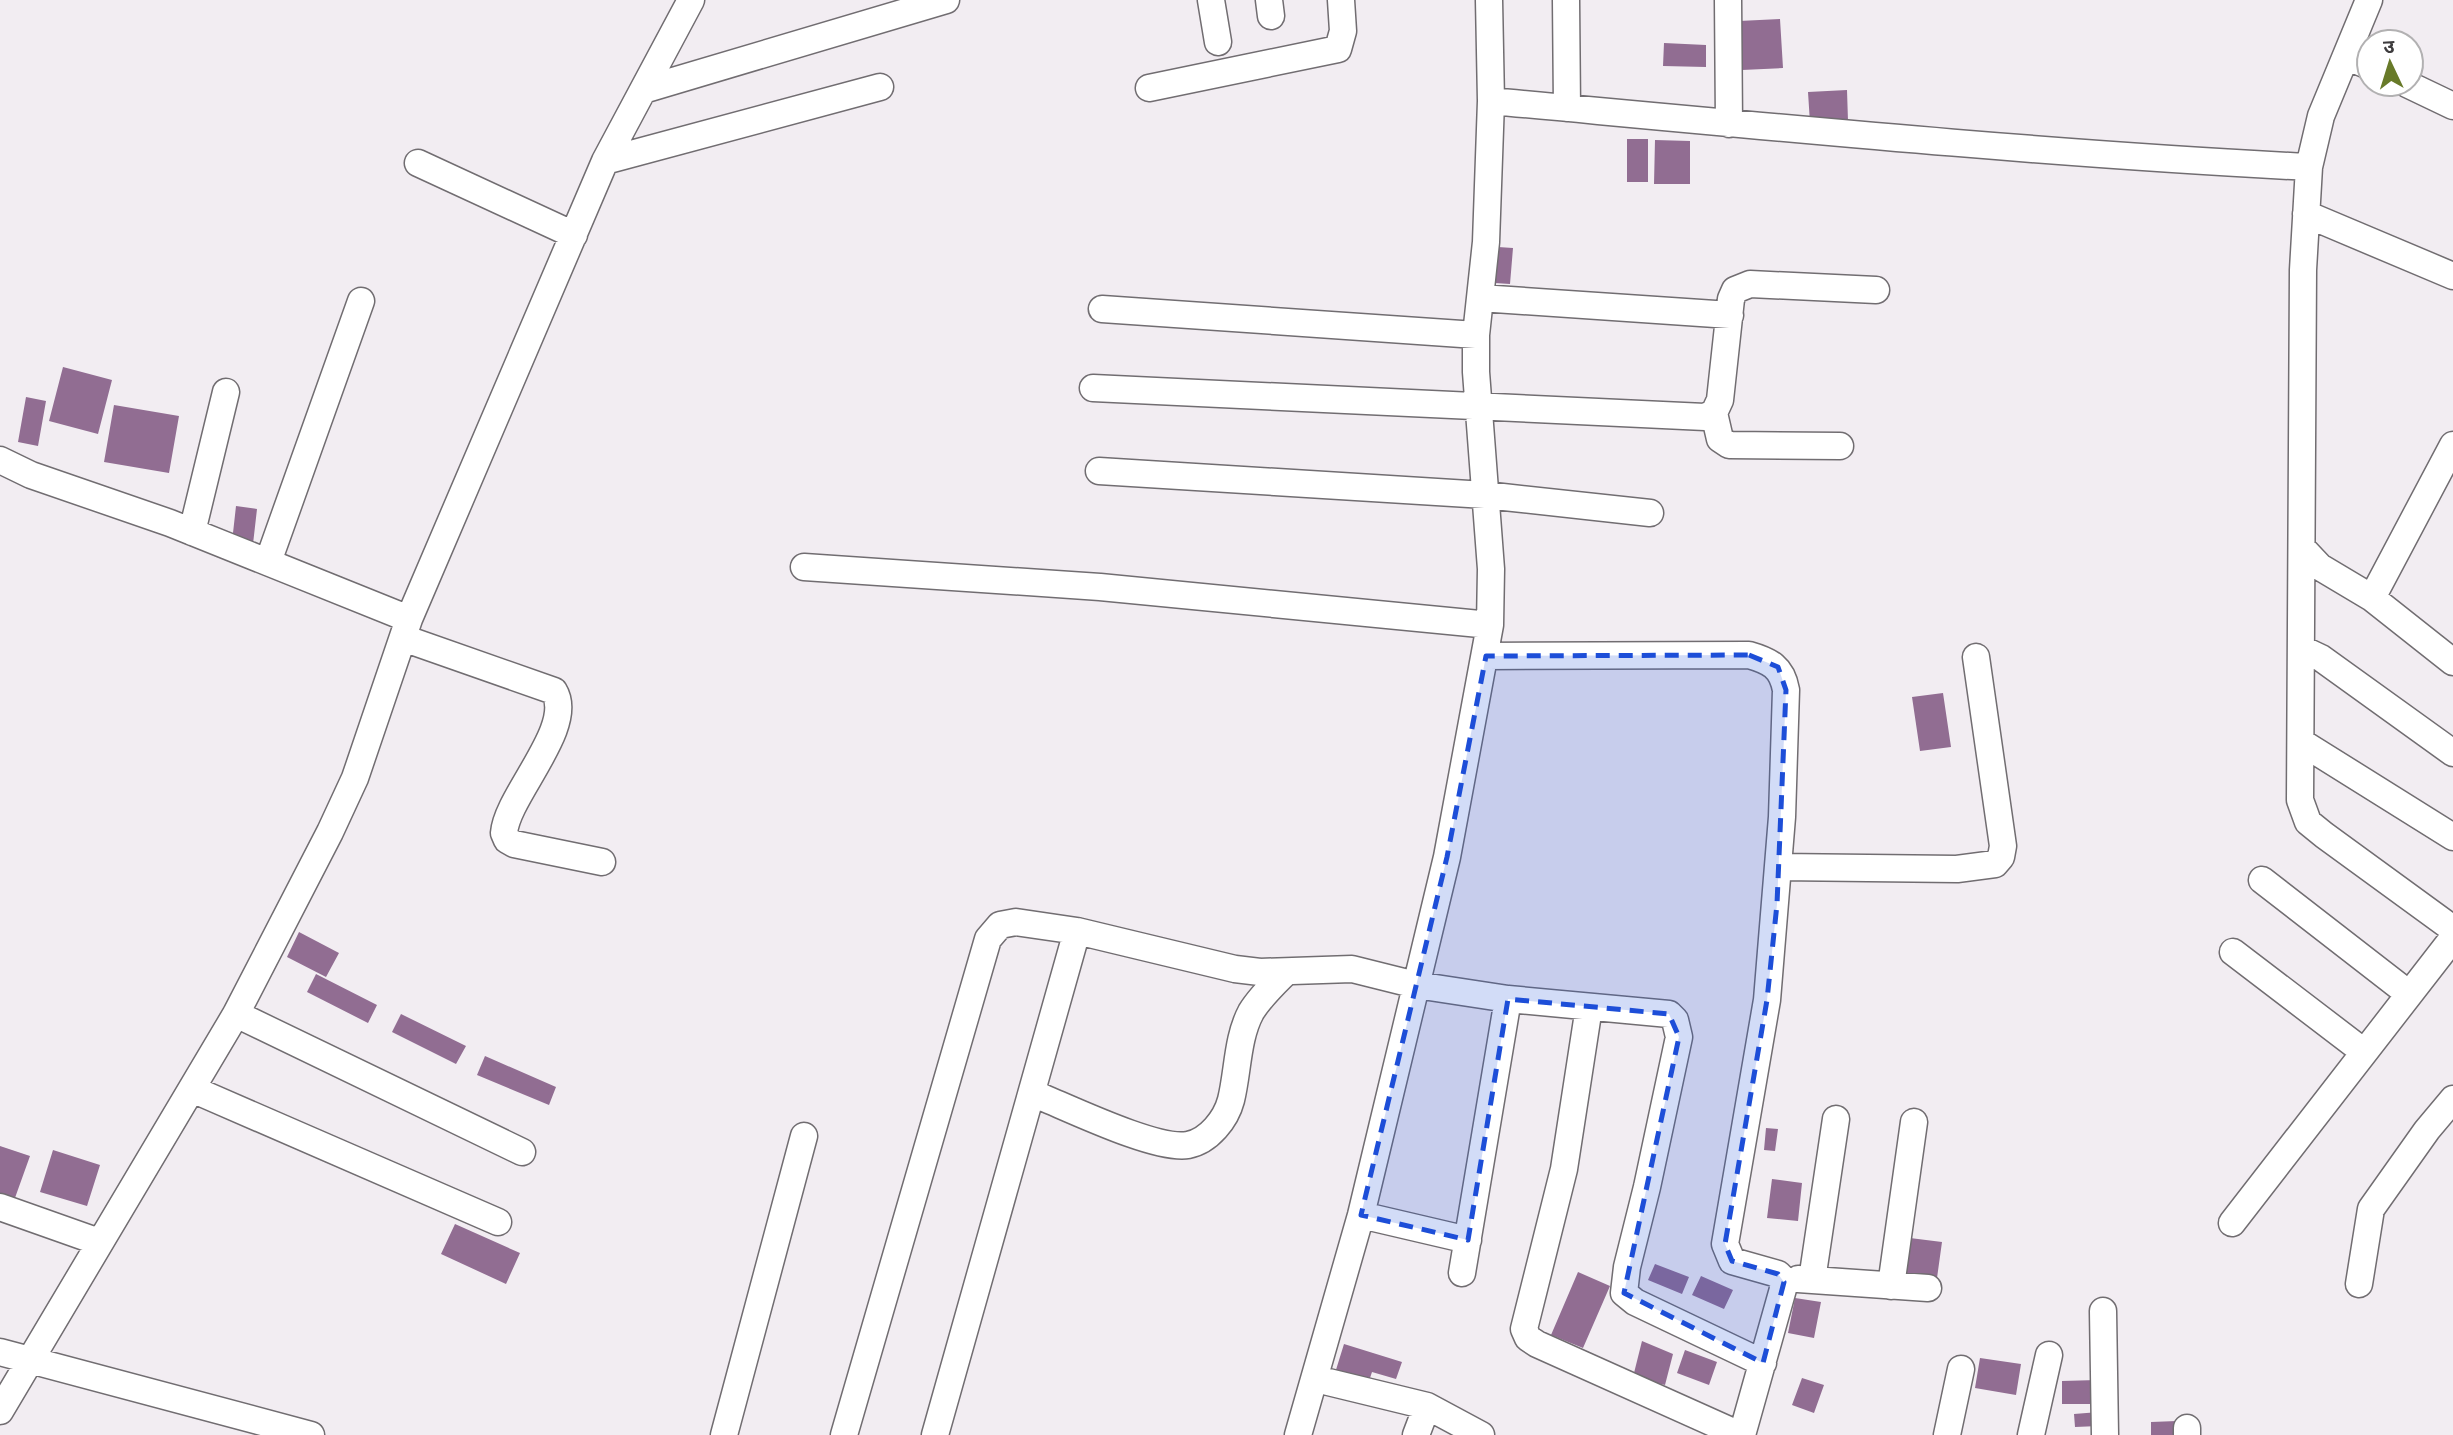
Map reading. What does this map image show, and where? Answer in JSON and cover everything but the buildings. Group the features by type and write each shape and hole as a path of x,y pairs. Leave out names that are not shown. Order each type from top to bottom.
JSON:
{"street":[{"path":"0,1411 236,1014 330,832 355,778 406,629 605,161 691,0"},
{"path":"643,90 946,0"},
{"path":"1211,0 1218,42"},
{"path":"1149,88 1333,52 1342,43 1341,0"},
{"path":"1298,1435 1361,1215 1460,798 1486,656 1490,625 1491,569 1478,408 1476,335 1486,242 1491,101 1489,0"},
{"path":"1566,0 1567,108"},
{"path":"1728,0 1729,124"},
{"path":"2363,28 2369,0"},
{"path":"2355,64 2321,116 2309,167 2303,270 2300,800 2308,822 2453,929"},
{"path":"605,161 880,87"},
{"path":"2425,93 2453,106"},
{"path":"1491,101 1729,124 2181,160 2309,167"},
{"path":"418,163 574,235"},
{"path":"2306,214 2450,269"},
{"path":"1840,446 1729,445 1720,439 1714,413 1720,400 1735,290 1750,284 1876,290"},
{"path":"1480,298 1730,315"},
{"path":"268,562 360,301"},
{"path":"1102,309 1476,335"},
{"path":"1093,388 1692,418 1714,413"},
{"path":"192,531 226,392"},
{"path":"2372,598 2453,445"},
{"path":"2,467 192,531 268,562 406,629 554,691 559,698 557,721 504,833 507,840 514,844 602,862"},
{"path":"1099,471 1485,495 1650,513"},
{"path":"2303,549 2320,567 2372,598 2453,662"},
{"path":"804,568 1100,587 1490,625"},
{"path":"2302,649 2321,658 2453,753"},
{"path":"1486,656 1749,655 1778,667 1786,690 1779,867 1767,1000 1725,1244 1732,1261 1782,1278 1928,1288"},
{"path":"1779,867 1958,869 1995,864 2003,846 1976,657"},
{"path":"2301,742 2453,837"},
{"path":"2262,880 2409,994"},
{"path":"844,1435 988,939 995,928 1008,922 1077,931 1235,969 1286,972 1352,969 1416,985 1508,999 1669,1014 1678,1029 1647,1187 1627,1267 1625,1293 1635,1302 1763,1363"},
{"path":"935,1435 1077,931"},
{"path":"2232,1223 2453,938"},
{"path":"2233,952 2364,1052"},
{"path":"1032,1093 1154,1141 1189,1145 1202,1139 1223,1119 1230,1103 1245,1025 1251,1013 1286,972"},
{"path":"1462,1273 1508,999"},
{"path":"1589,1007 1564,1169 1524,1329 1528,1338 1741,1435 1782,1296 1782,1278"},
{"path":"236,1014 522,1152"},
{"path":"192,1089 498,1222"},
{"path":"2359,1284 2371,1209 2427,1130 2453,1100"},
{"path":"1812,1280 1836,1119"},
{"path":"1891,1286 1914,1122"},
{"path":"724,1435 804,1136"},
{"path":"0,1207 99,1242"},
{"path":"1361,1215 1468,1240"},
{"path":"2103,1311 2105,1435"},
{"path":"0,1352 311,1435"},
{"path":"2031,1435 2049,1355"},
{"path":"1947,1435 1961,1369"},
{"path":"1316,1379 1427,1406 1481,1435"},
{"path":"1416,1435 1427,1406"}],"highlighted area":[{"path":"1749,655 1778,667 1786,690 1777,904 1767,1000 1725,1244 1732,1261 1778,1274 1784,1282 1763,1363 1624,1293 1679,1037 1669,1014 1508,999 1468,1240 1361,1215 1447,857 1486,656"}]}
